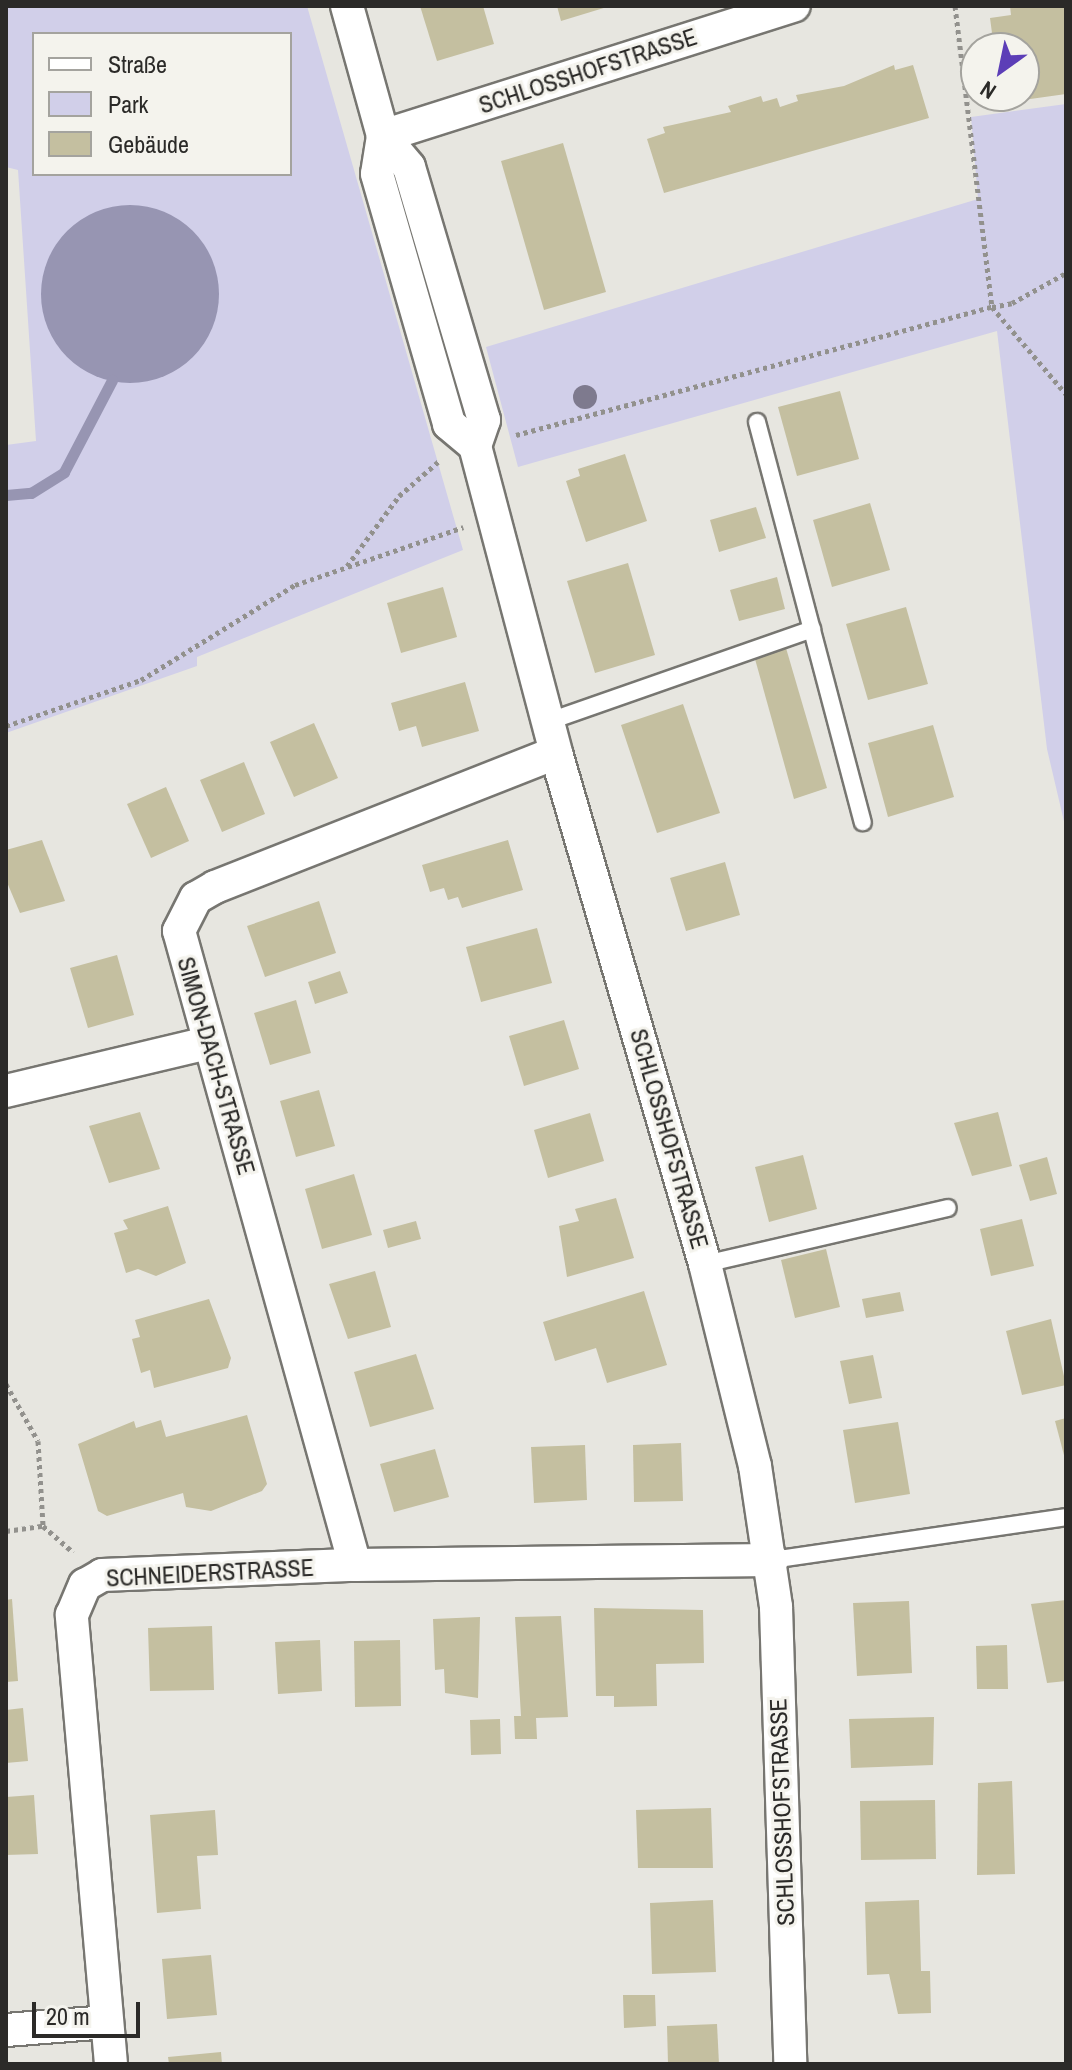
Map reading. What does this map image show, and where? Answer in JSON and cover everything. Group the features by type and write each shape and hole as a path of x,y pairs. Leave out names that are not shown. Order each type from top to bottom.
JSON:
{"street":[{"name":"SCHLOSSHOFSTRASSE","path":"347,6 383,136 377,174 449,424 475,446 547,722 705,1264 772,1560 790,2064"},
{"name":"SCHLOSSHOFSTRASSE","path":"383,136 794,6"},
{"name":"SIMON-DACH-STRASSE","path":"355,1565 297,1338 181,951 182,923 196,898 556,753"},
{"path":"6,1091 208,1043"},
{"name":"SCHNEIDERSTRASSE","path":"111,2064 72,1615 85,1585 102,1575 355,1565 772,1560"},
{"path":"6,2030 107,2022"}],"lane":[{"path":"757,422 863,822"},
{"path":"547,722 812,629"},
{"path":"705,1264 948,1208"},
{"path":"772,1560 1066,1517"}],"path":[{"path":"955,6 992,307 1066,394"},
{"path":"347,566 412,482 448,455 992,307 1066,273"},
{"path":"6,726 141,680 295,585 495,517"},
{"path":"6,1384 38,1441 43,1526 102,1575"},
{"path":"6,1531 43,1526"}],"green space":[{"path":"6,6 307,6 463,550 197,657 197,666 6,733 6,445 36,441 18,170 6,167"},
{"path":"1066,104 1066,830 1047,749 997,331 518,467 486,347 978,199 971,117 1040,112 1040,108"}],"shaded area":[{"path":"130,205 164,212 193,231 212,260 219,294 212,328 193,357 164,376 130,383 96,376 67,357 48,328 41,294 48,260 67,231 96,212"}],"building":[{"path":"420,6 483,6 494,44 437,61"},
{"path":"557,6 607,6 607,7 561,21"},
{"path":"1010,6 1066,6 1066,94 1040,98 1040,32 992,32 990,18 1011,15"},
{"path":"894,65 895,70 913,65 929,118 664,193 647,139 665,133 663,127 731,112 728,106 761,96 763,102 777,98 780,107 798,101 796,95 844,86"},
{"path":"563,143 606,292 544,310 501,161"},
{"path":"840,391 859,459 797,476 778,407"},
{"path":"625,454 647,521 586,542 566,481 580,476 578,469"},
{"path":"870,503 890,570 832,587 813,520"},
{"path":"756,507 766,538 719,552 710,520"},
{"path":"628,563 655,655 595,673 567,581"},
{"path":"777,577 785,609 739,621 730,590"},
{"path":"443,587 457,637 401,653 387,603"},
{"path":"906,607 928,684 868,700 846,624"},
{"path":"786,648 827,788 794,799 755,659"},
{"path":"465,682 479,731 422,747 416,726 399,731 391,703"},
{"path":"683,704 720,813 657,833 621,725"},
{"path":"314,723 338,778 294,797 270,742"},
{"path":"933,725 954,797 888,817 868,743"},
{"path":"244,762 265,814 222,832 200,780"},
{"path":"166,787 189,841 151,858 127,804"},
{"path":"42,840 65,901 20,913 6,880 6,850"},
{"path":"508,840 523,890 462,908 458,897 448,900 444,888 430,892 422,865"},
{"path":"725,862 740,915 686,931 670,878"},
{"path":"319,901 336,953 265,977 247,926"},
{"path":"537,928 552,983 481,1002 466,947"},
{"path":"117,955 134,1015 88,1028 70,968"},
{"path":"340,971 348,993 315,1004 308,982"},
{"path":"296,1000 311,1053 270,1065 254,1013"},
{"path":"564,1020 579,1069 524,1086 509,1036"},
{"path":"319,1090 335,1146 296,1157 280,1101"},
{"path":"140,1112 160,1169 109,1183 89,1126"},
{"path":"998,1112 1012,1166 972,1176 954,1123"},
{"path":"590,1113 604,1161 548,1178 534,1130"},
{"path":"803,1155 817,1209 769,1222 755,1167"},
{"path":"1047,1157 1057,1194 1030,1201 1019,1165"},
{"path":"354,1174 372,1235 322,1249 305,1189"},
{"path":"616,1198 634,1258 567,1277 559,1226 579,1221 575,1209"},
{"path":"168,1206 186,1263 156,1276 138,1269 126,1273 114,1233 128,1229 123,1220"},
{"path":"1022,1219 1034,1266 991,1276 980,1229"},
{"path":"416,1221 421,1239 388,1248 383,1230"},
{"path":"826,1249 840,1307 795,1318 781,1260"},
{"path":"375,1271 391,1327 348,1339 329,1284"},
{"path":"644,1291 667,1365 607,1383 596,1348 555,1361 543,1322"},
{"path":"900,1292 904,1311 866,1318 862,1299"},
{"path":"209,1299 231,1358 228,1368 154,1388 150,1370 141,1373 132,1339 140,1337 135,1320"},
{"path":"1051,1319 1066,1385 1022,1395 1006,1331"},
{"path":"416,1354 434,1409 370,1427 354,1372"},
{"path":"873,1355 882,1398 849,1404 840,1361"},
{"path":"247,1415 267,1484 262,1491 211,1511 186,1507 183,1493 107,1516 98,1511 78,1444 134,1421 136,1428 161,1420 166,1437"},
{"path":"1066,1418 1066,1459 1065,1459 1055,1421"},
{"path":"898,1422 910,1494 855,1503 843,1430"},
{"path":"681,1443 683,1501 634,1502 633,1445"},
{"path":"585,1445 587,1500 534,1503 531,1447"},
{"path":"435,1449 449,1497 394,1512 380,1464"},
{"path":"12,1599 18,1681 6,1682 6,1600"},
{"path":"1066,1600 1066,1681 1047,1683 1031,1604"},
{"path":"909,1601 912,1673 857,1676 853,1603"},
{"path":"594,1608 703,1610 704,1663 656,1664 657,1706 614,1707 614,1696 596,1696"},
{"path":"561,1616 568,1717 536,1718 537,1739 515,1739 514,1716 521,1716 515,1617"},
{"path":"480,1617 478,1698 445,1693 444,1669 435,1670 433,1619"},
{"path":"212,1626 214,1690 150,1691 148,1628"},
{"path":"320,1640 322,1691 278,1694 275,1642"},
{"path":"400,1640 401,1706 355,1707 354,1641"},
{"path":"1007,1645 1008,1689 977,1689 976,1646"},
{"path":"23,1708 28,1761 6,1763 6,1710"},
{"path":"934,1717 933,1765 851,1768 849,1719"},
{"path":"500,1719 501,1754 471,1755 470,1720"},
{"path":"1012,1781 1015,1874 977,1875 978,1783"},
{"path":"34,1795 38,1854 6,1855 6,1797"},
{"path":"935,1800 936,1859 861,1860 860,1801"},
{"path":"711,1808 713,1868 638,1868 636,1810"},
{"path":"215,1810 218,1855 197,1856 201,1909 157,1913 150,1815"},
{"path":"713,1900 716,1972 652,1974 650,1903"},
{"path":"919,1900 921,1971 930,1971 931,2013 898,2014 889,1974 867,1975 865,1902"},
{"path":"211,1955 217,2015 167,2019 162,1959"},
{"path":"623,1995 655,1995 656,2026 624,2028"},
{"path":"717,2024 719,2064 668,2064 667,2026"},
{"path":"221,2052 222,2064 169,2064 168,2057"}],"waterway":[{"path":"6,495 31,493 64,472 112,380"}]}
